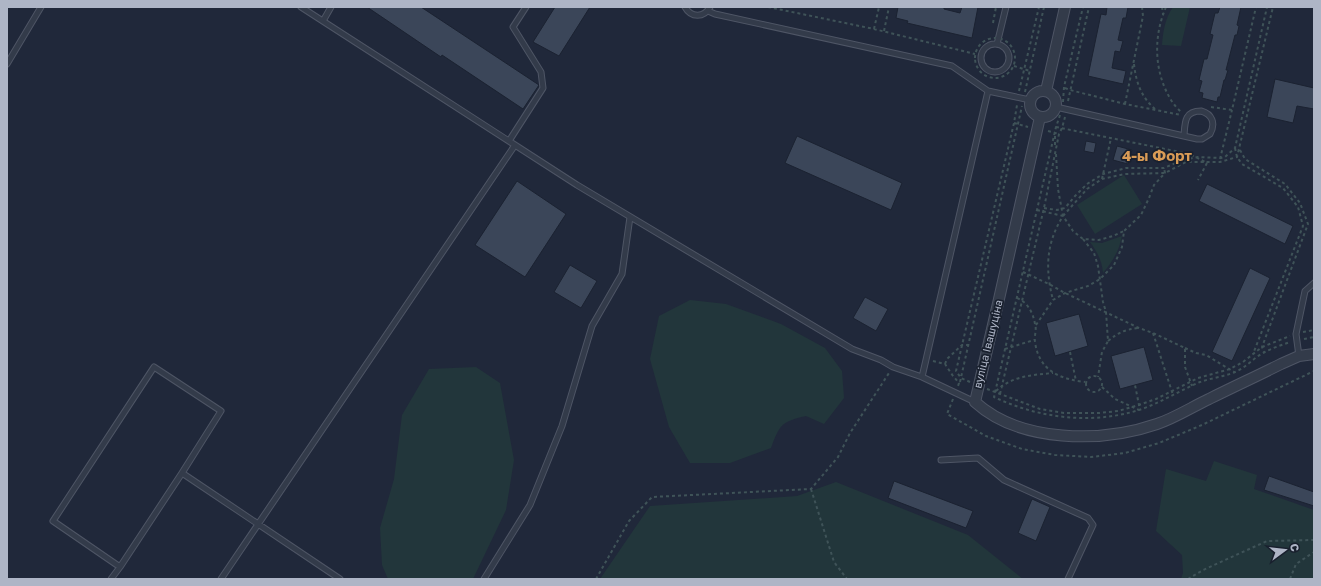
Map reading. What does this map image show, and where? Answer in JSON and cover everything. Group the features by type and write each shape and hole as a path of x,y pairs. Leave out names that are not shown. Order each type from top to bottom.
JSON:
{"street":[{"path":"1046,91 1065,7"},
{"path":"1041,91 1046,91 1051,93 1062,109 1054,112 1050,116 1040,117 1035,115 1024,98 1041,91"},
{"name":"вуліца Івашуціна","path":"1040,117 974,402 993,417 1028,430 1059,436 1097,436 1127,432 1158,424 1281,364 1299,356 1314,354"}],"lane":[{"path":"7,64 40,7"},
{"path":"301,7 577,185 852,349 881,360 893,367 922,377 974,402"},
{"path":"323,21 331,7"},
{"path":"509,141 543,88 541,72 513,27 526,7"},
{"path":"685,7 690,14 704,14 709,9 714,14 952,66 988,91 1024,98"},
{"path":"997,44 1006,7"},
{"path":"997,44 1008,53 1008,63 1002,70 993,72 984,68 982,63 982,54 987,46 997,44"},
{"path":"922,377 988,91"},
{"path":"1062,109 1197,139 1206,137 1210,134 1213,124 1210,115 1201,111 1192,113 1185,120 1184,136"},
{"path":"221,579 515,145"},
{"path":"484,579 530,505 562,426 592,326 622,274 630,217"},
{"path":"1299,356 1296,334 1305,291 1314,283"},
{"path":"111,579 120,567 182,473 220,411 154,367 53,521 120,567"},
{"path":"941,460 978,458 1004,480 1088,518 1093,525 1068,579"},
{"path":"182,473 340,579"}],"path":[{"path":"768,7 874,29 975,54"},
{"path":"782,7 787,11"},
{"path":"874,29 879,7"},
{"path":"884,32 889,7"},
{"path":"961,378 956,371 1014,123 1024,98 1024,69 1038,7"},
{"path":"1044,7 961,378 947,414 986,436 1022,449 1055,455 1091,457 1124,452 1159,443 1202,425 1314,371"},
{"path":"1000,394 1043,210 1059,134 1062,128 1064,87 1083,7"},
{"path":"1089,7 1070,90 1054,133 994,397 1040,414 1063,418 1118,415 1139,410 1173,396 1200,382 1235,372 1246,366 1264,352 1297,340 1314,337"},
{"path":"1125,104 1143,16 1142,7"},
{"path":"1162,7 1163,14"},
{"path":"1064,87 1070,90 1125,104 1184,115 1171,100 1164,84 1157,58 1158,33 1166,7"},
{"path":"1220,162 1256,7"},
{"path":"1237,157 1273,7"},
{"path":"990,38 998,38 1007,42 1011,47 1015,57 1014,66 1004,76 998,78 987,77 978,70 975,54 977,48 986,40 990,38"},
{"path":"1133,61 1136,79 1141,92 1148,103 1156,110"},
{"path":"1014,66 1030,71"},
{"path":"1205,106 1232,110"},
{"path":"1056,127 1190,154 1208,162"},
{"path":"1054,133 1058,189 1063,216 1073,231 1083,239 1094,253 1098,266 1103,302 1106,312 1108,341"},
{"path":"1102,180 1111,138"},
{"path":"1235,148 1237,157 1242,164 1283,188 1298,207 1303,226 1253,354"},
{"path":"1240,149 1245,160 1285,184 1300,203 1308,224 1262,347 1264,352"},
{"path":"1083,239 1099,240 1124,231 1141,215 1154,185 1164,173 1186,162 1220,162 1237,157"},
{"path":"1198,180 1208,162"},
{"path":"1164,168 1164,173"},
{"path":"1053,300 1048,284 1049,248 1055,228 1063,216 1087,188 1102,180 1125,174 1164,173"},
{"path":"1037,210 1043,210 1063,216"},
{"path":"1036,324 1053,300 1065,293 1088,286 1100,280 1114,265 1122,247 1124,231"},
{"path":"1022,272 1139,328 1154,333 1196,353 1206,355 1235,372"},
{"path":"1017,298 1026,302 1031,311 1036,324 1035,340 1037,354 1043,363 1054,373 1064,378 1085,382"},
{"path":"1139,328 1124,330 1108,341 1102,352 1098,377 1101,380 1102,387 1115,399 1139,410"},
{"path":"995,392 1040,409 1064,413 1099,413 1132,407 1156,399 1198,378 1230,369 1243,362 1262,347 1296,334 1314,330"},
{"path":"1154,333 1173,396"},
{"path":"1005,349 1035,340"},
{"path":"945,364 947,359 962,345 968,345"},
{"path":"1185,348 1185,367 1192,386"},
{"path":"1070,352 1076,381"},
{"path":"926,359 945,364 959,383"},
{"path":"596,579 629,521 652,498 811,489 838,457 850,433 893,367"},
{"path":"995,392 1003,385 1024,376 1054,373"},
{"path":"1098,377 1090,376 1085,382 1086,389 1089,392 1097,393 1102,387"},
{"path":"1135,385 1139,410"},
{"path":"811,489 834,562 847,579"},
{"path":"1188,579 1203,570 1267,541 1314,540"},
{"path":"1290,579 1296,564 1314,552"}],"green space":[{"path":"1173,7 1190,7 1181,46 1162,45 1166,20"},
{"path":"1124,175 1142,204 1095,234 1077,205"},
{"path":"1122,236 1115,256 1103,273 1099,256 1090,242 1102,243"},
{"path":"690,300 726,304 781,324 825,348 842,371 844,398 824,424 806,416 791,420 782,425 779,429 771,448 730,463 690,463 669,427 650,359 659,316"},
{"path":"476,367 500,383 514,460 506,510 473,579 388,579 382,565 380,528 394,479 402,415 429,369"},
{"path":"1214,461 1257,475 1254,489 1314,510 1314,579 1181,579 1183,573 1182,555 1156,531 1166,469 1206,481"},
{"path":"836,482 968,535 1023,579 600,579 650,506 797,496"}],"building":[{"path":"367,7 421,7 539,85 523,109 442,55 441,57"},
{"path":"555,7 590,7 559,56 533,42"},
{"path":"898,7 944,7 944,9 960,13 962,7 978,7 972,38 907,23 908,21 896,18"},
{"path":"1107,7 1128,7 1126,18 1123,18 1118,40 1123,41 1120,52 1115,51 1112,68 1126,71 1123,84 1088,76 1101,14 1106,15"},
{"path":"1220,7 1241,7 1237,25 1239,26 1237,35 1235,35 1226,70 1228,70 1220,97 1218,97 1217,102 1202,98 1203,93 1199,92 1202,81 1199,80 1204,59 1207,59 1213,35 1210,34 1215,13 1218,13"},
{"path":"1275,79 1314,88 1314,109 1297,106 1293,123 1267,117"},
{"path":"797,136 902,183 891,210 785,163"},
{"path":"1086,141 1096,143 1094,153 1084,151"},
{"path":"1117,146 1132,150 1128,164 1113,160"},
{"path":"517,181 566,214 525,277 475,245"},
{"path":"1207,184 1293,226 1285,244 1199,201"},
{"path":"570,265 597,281 581,308 554,292"},
{"path":"1250,268 1270,278 1232,361 1212,352"},
{"path":"865,297 888,309 876,331 853,318"},
{"path":"1079,314 1088,346 1055,356 1046,323"},
{"path":"1144,347 1153,380 1120,389 1111,356"},
{"path":"1269,476 1314,492 1314,506 1264,490"},
{"path":"894,481 973,511 966,528 888,498"},
{"path":"1032,499 1050,507 1036,541 1018,533"}],"district":[{"name":"4-ы Форт","path":"1157,156"}]}
